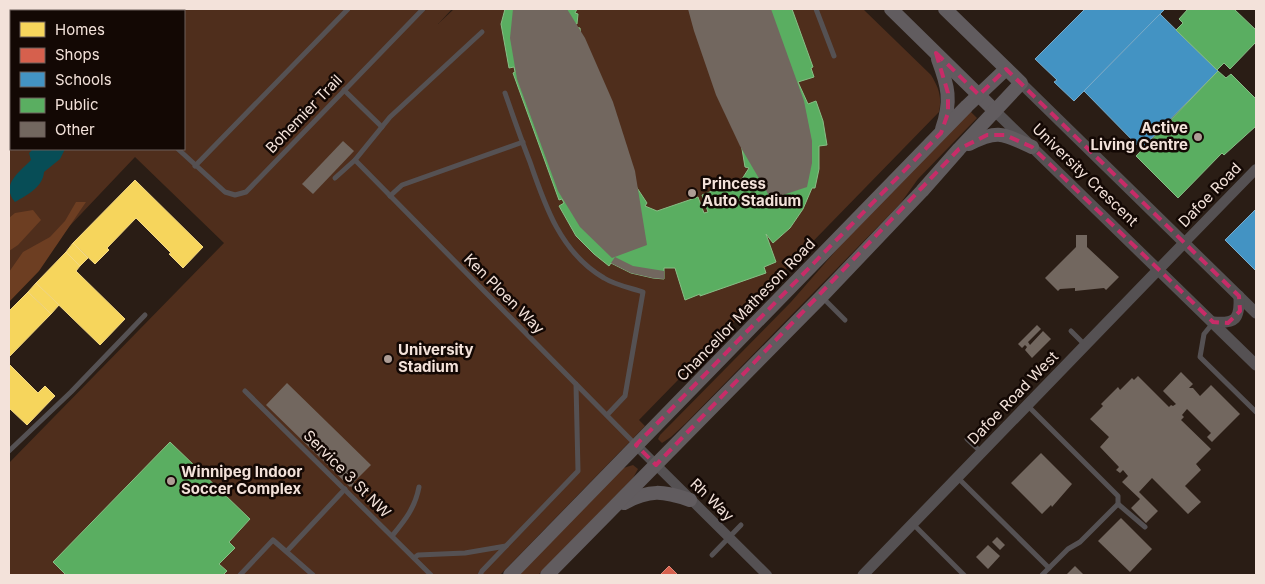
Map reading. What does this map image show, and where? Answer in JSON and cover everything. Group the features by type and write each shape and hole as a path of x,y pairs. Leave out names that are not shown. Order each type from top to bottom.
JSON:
{"main road":[{"name":"University Crescent","path":"891,9 995,111"},
{"name":"University Crescent","path":"945,9 1022,83"},
{"path":"936,53 945,76 948,93 948,112 941,132"},
{"name":"Chancellor Matheson Road","path":"510,575 941,132 1006,69"},
{"path":"547,575 821,297 1022,83"},
{"path":"959,148 987,135 998,134 1032,147"},
{"path":"610,511 640,495 670,494 690,500"}],"street":[{"name":"University Crescent","path":"1022,83 1256,313"},
{"name":"University Crescent","path":"995,111 1256,365"},
{"name":"Dafoe Road","path":"1185,242 1256,169"},
{"name":"Dafoe Road West","path":"863,575 1185,242"},
{"path":"1213,322 1228,324 1235,318 1240,311 1239,296"},
{"name":"Rh Way","path":"636,445 767,575"}],"lane":[{"path":"195,166 348,9"},
{"name":"Bohemier Trail","path":"179,150 225,192 235,195 246,192 424,9"},
{"path":"816,9 834,56"},
{"path":"336,178 355,160 390,117 482,32"},
{"path":"344,90 382,127"},
{"path":"505,93 544,201 555,226 569,247 586,264 605,278 643,292 625,396 607,415"},
{"path":"390,196 402,185 522,142"},
{"name":"Ken Ploen Way","path":"355,160 636,445"},
{"path":"821,297 845,320"},
{"path":"9,451 71,392 145,315"},
{"path":"1213,322 1204,334 1200,357 1256,412"},
{"path":"1071,332 1085,345"},
{"path":"480,575 578,471 576,384"},
{"name":"Service 3 St NW","path":"245,391 431,575"},
{"path":"1027,405 1118,496 1118,504 1080,542 1068,549 1042,575"},
{"path":"967,439 981,452"},
{"path":"958,477 1049,568"},
{"path":"392,536 409,516 417,499 419,487"},
{"path":"287,551 345,489"},
{"path":"1118,504 1145,527"},
{"path":"912,524 964,575"},
{"path":"712,555 728,536 741,525"},
{"path":"240,575 273,540 313,575"},
{"path":"414,558 418,555 465,554 506,546"}],"highlighted area":[{"path":"936,53 979,95 1006,69 1239,296 1240,311 1228,323 1213,322 1032,147 1005,135 987,135 959,149 656,465 636,445 941,133 948,113 948,93"}],"shaded area":[{"path":"9,9 452,9 438,24 454,9 863,9 931,75 939,93 940,102 939,112 639,420 645,426 500,575 9,575 9,463 224,243 135,157 9,290"},
{"path":"970,111 977,118 918,179 900,204 686,423 662,443 658,439 660,435 791,302 853,231"},
{"path":"76,202 86,202 39,271 9,302 9,272 23,252 50,237 65,221"},
{"path":"33,210 41,220 18,245 9,251 9,218 15,213"},
{"path":"633,465 638,469 633,478 538,575 517,575 620,469"}],"water":[{"path":"32,150 64,150 60,159 44,172 38,186 15,202 11,196 11,184 17,174 31,160 29,153"}],"building: Homes":[{"path":"135,180 203,247 183,268 169,254 171,253 136,218 107,248 109,250 95,264 73,243"},
{"path":"73,243 88,258 80,266 66,252"},
{"path":"66,252 80,266 76,271 125,319 100,345 36,283"},
{"path":"36,283 59,305 51,314 28,292"},
{"path":"28,292 51,314 9,357 9,311"},
{"path":"9,364 38,393 45,386 55,396 27,425 9,408"}],"building: Shops":[{"path":"669,566 678,575 660,575"}],"building: Schools":[{"path":"1085,9 1165,9 1074,101 1054,82 1057,80 1035,59"},
{"path":"1160,14 1218,71 1141,149 1084,91"},
{"path":"1256,209 1256,271 1225,240"}],"building: Public":[{"path":"505,9 577,9 575,13 578,14 577,24 560,21 559,24 580,28 583,61 620,162 647,203 645,206 657,211 698,197 704,213 708,212 702,195 742,179 749,168 745,167 737,119 695,9 792,9 813,67 811,68 814,77 798,82 808,104 816,101 823,121 827,145 819,146 819,169 815,188 812,188 803,209 790,228 773,243 766,234 776,262 764,267 766,273 685,300 675,268 664,268 664,279 631,273 611,263 609,266 576,236 559,206 564,203 562,199 559,200 513,73 515,72 514,67 509,68 501,24"},
{"path":"1188,9 1234,9 1256,30 1256,42 1230,69 1224,63 1217,70 1176,30 1183,23 1179,19"},
{"name":"Active Living Centre","path":"1218,71 1226,78 1231,74 1256,99 1256,126 1224,155 1222,153 1178,198 1136,156"},
{"name":"Winnipeg Indoor Soccer Complex","path":"170,442 250,519 229,542 235,548 219,564 227,571 223,575 66,575 53,562"}],"building: Other":[{"path":"513,9 567,9 585,38 613,102 635,171 647,245 612,258 580,227 558,191 517,79 510,38"},
{"path":"688,9 771,9 804,101 812,141 812,163 807,187 771,199 740,146 716,95"},
{"path":"343,141 354,151 313,194 302,184"},
{"path":"1076,235 1087,235 1087,247 1119,277 1106,290 1104,288 1075,291 1075,288 1060,289 1058,291 1045,278 1076,247"},
{"path":"615,257 633,266 664,271 664,279 631,273 611,263"},
{"path":"1037,325 1041,329 1028,342 1030,345 1043,331 1051,339 1032,358 1025,350 1027,347 1025,345 1022,348 1018,344"},
{"path":"1181,372 1193,384 1189,388 1193,388 1200,396 1211,385 1240,414 1212,442 1207,437 1211,433 1187,409 1182,415 1184,417 1181,420 1211,449 1196,464 1201,470 1185,486 1201,502 1188,514 1152,478 1139,492 1158,511 1146,523 1131,508 1140,499 1122,482 1128,476 1123,470 1120,473 1116,470 1119,467 1100,447 1109,437 1090,419 1103,406 1101,404 1118,387 1120,390 1132,378 1134,380 1138,376 1169,407 1173,406 1176,404 1163,391"},
{"path":"287,383 371,465 353,483 357,485 355,490 266,405"},
{"path":"1041,453 1072,484 1052,507 1051,505 1042,514 1011,483"},
{"path":"1121,518 1152,549 1130,572 1098,541"},
{"path":"997,537 1005,545 1000,550 992,542"},
{"path":"988,545 1000,556 988,569 976,557"},
{"path":"1075,566 1083,574 1066,575"}],"place":[{"name":"Active Living Centre","path":"1198,137"},
{"name":"Princess Auto Stadium","path":"692,193"},
{"name":"University Stadium","path":"388,359"},
{"name":"Winnipeg Indoor Soccer Complex","path":"171,481"}]}
